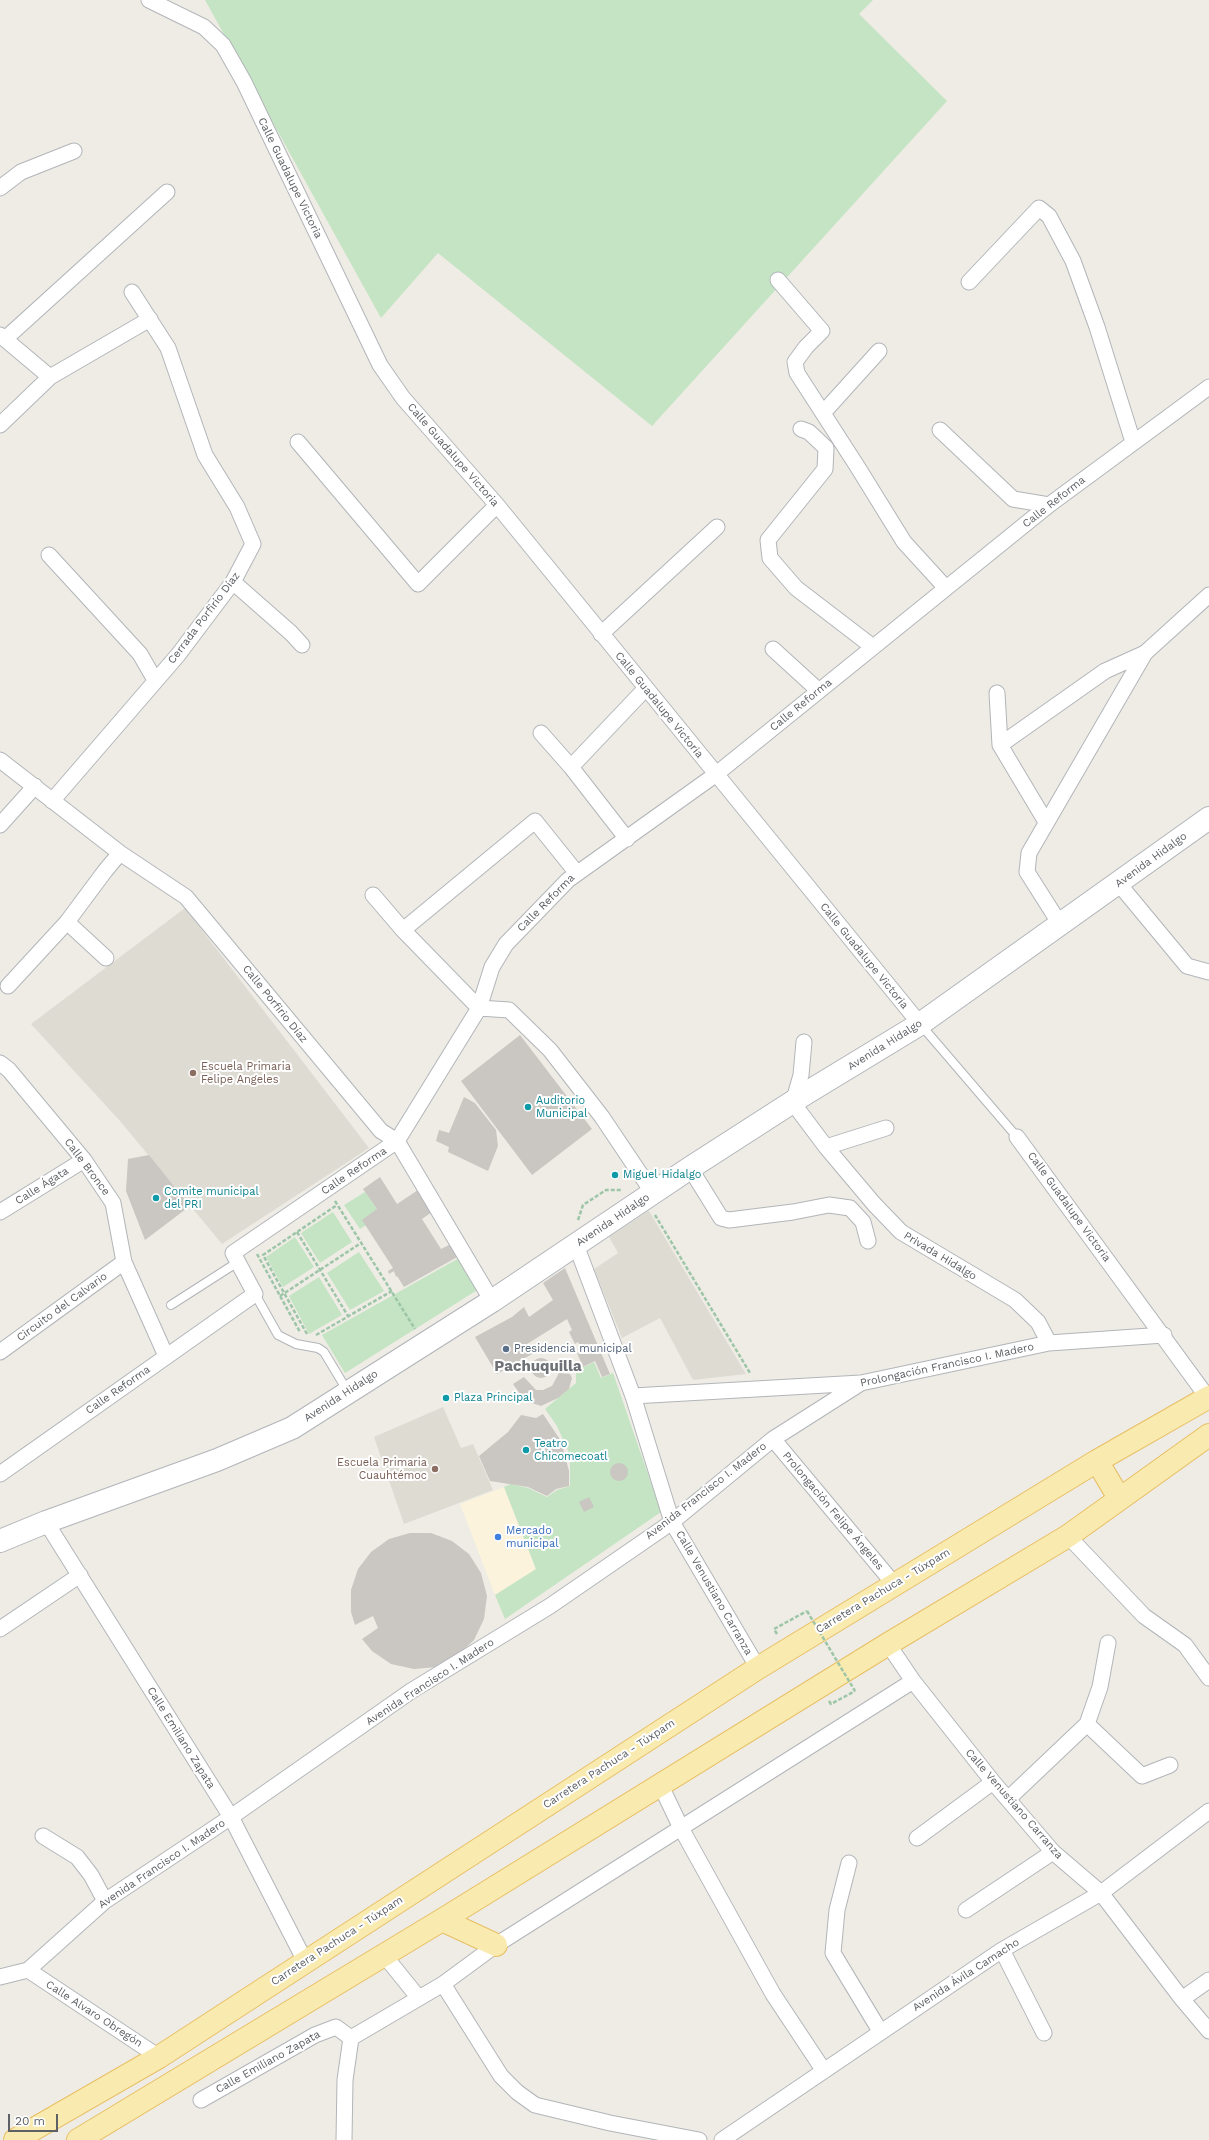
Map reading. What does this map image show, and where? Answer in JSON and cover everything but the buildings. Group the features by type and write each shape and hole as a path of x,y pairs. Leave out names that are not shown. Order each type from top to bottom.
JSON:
{"main road":[{"name":"Carretera Pachuca - Túxpam","path":"14,2140 160,2057 305,1961 758,1668 1097,1461 1208,1397"},
{"path":"78,2140 442,1920 661,1786 888,1644 1068,1536 1119,1498 1206,1440"},
{"path":"1097,1461 1119,1498"},
{"path":"442,1920 496,1945"}],"street":[{"name":"Calle Guadalupe Victoria","path":"149,0 204,27 223,45 244,82 380,365 403,398 497,505 920,1024"},
{"path":"0,188 21,172 74,151"},
{"path":"50,377 3,337 167,192"},
{"path":"969,282 1039,208 1049,216 1073,261 1097,327 1133,442"},
{"path":"778,280 822,330 806,347 795,362 797,373 904,542 946,588"},
{"path":"0,425 50,377 150,319 132,292"},
{"name":"Cerrada Porfirio Díaz","path":"52,801 155,680 233,582 253,544 237,507 206,455 168,348 150,319"},
{"path":"823,413 880,351"},
{"name":"Calle Reforma","path":"238,1262 233,1253 397,1141 480,1008 492,967 506,944 576,872 626,839 716,775 1049,505 1209,387"},
{"path":"802,429 809,432 826,448 825,469 768,540 770,558 796,588 873,647"},
{"path":"940,430 1013,499 1049,505"},
{"path":"298,442 418,584 497,505"},
{"path":"601,634 717,527"},
{"path":"49,555 140,654 155,680"},
{"path":"233,582 291,632 302,646"},
{"path":"1060,924 1027,872 1029,853 1145,654 1209,595"},
{"path":"773,649 819,691"},
{"path":"1000,745 1105,672 1145,654"},
{"path":"571,767 646,688"},
{"path":"997,693 1000,745 1046,822"},
{"path":"540,733 571,767 626,839"},
{"name":"Calle Porfirio Díaz","path":"0,760 120,853 186,897 381,1131 397,1141 492,1301"},
{"path":"0,825 34,786"},
{"name":"Avenida Hidalgo","path":"0,1541 46,1522 141,1489 224,1457 292,1428 492,1301 690,1168 920,1024 1060,924 1119,884 1209,818"},
{"path":"403,930 535,821 576,872"},
{"path":"8,986 67,922 105,870 120,853"},
{"path":"1119,884 1187,966 1209,972"},
{"path":"373,895 403,930 480,1008 509,1010 550,1050 602,1116 649,1196"},
{"path":"67,922 106,958"},
{"path":"793,1103 800,1075 804,1042"},
{"name":"Calle Bronce","path":"0,1063 9,1070 84,1160 113,1203 124,1262 166,1356"},
{"name":"Privada Hidalgo","path":"793,1103 826,1147 874,1204 901,1232 1015,1300 1038,1322 1049,1343"},
{"path":"826,1147 886,1128"},
{"name":"Calle Guadalupe Victoria","path":"1017,1137 1208,1397"},
{"name":"Calle Ágata","path":"0,1212 84,1160"},
{"path":"690,1168 721,1218 737,1219 793,1212 829,1205 850,1208 863,1222 868,1241"},
{"name":"Calle Venustiano Carranza","path":"576,1245 633,1396 672,1522 758,1668"},
{"name":"Circuito del Calvario","path":"0,1352 124,1262"},
{"path":"238,1262 255,1294"},
{"name":"Calle Reforma","path":"0,1474 255,1294"},
{"name":"Prolongación Francisco I. Madero","path":"633,1396 861,1383 1049,1343 1164,1336"},
{"name":"Avenida Francisco I. Madero","path":"0,1977 28,1970 105,1901 231,1817 411,1691 550,1606 672,1522 773,1439 861,1383"},
{"name":"Prolongación Felipe Ángeles","path":"773,1439 894,1584"},
{"name":"Calle Emiliano Zapata","path":"46,1522 231,1817 305,1961"},
{"path":"1068,1536 1144,1616 1186,1645 1209,1678"},
{"path":"0,1629 80,1575"},
{"path":"1008,1799 1087,1724 1100,1687 1108,1642"},
{"name":"Calle Venustiano Carranza","path":"888,1644 913,1681 993,1782 1053,1852 1101,1893 1209,2031"},
{"path":"344,2140 345,2080 351,2038 418,1997 443,1984 496,1945 913,1681"},
{"path":"1087,1724 1142,1776 1170,1765"},
{"path":"917,1838 993,1782"},
{"path":"661,1786 681,1828 773,1994 824,2071"},
{"name":"Avenida Ávila Camacho","path":"722,2140 1002,1950 1101,1893 1209,1811"},
{"path":"43,1836 77,1856 92,1875 105,1901"},
{"path":"966,1910 1053,1852"},
{"path":"850,1863 837,1910 833,1953 880,2032"},
{"path":"1002,1950 1044,2032"},
{"path":"384,1955 418,1997"},
{"name":"Calle Alvaro Obregón","path":"28,1970 160,2057"},
{"path":"1182,1998 1209,1980"},
{"path":"443,1984 501,2076 516,2092 535,2105 610,2123 699,2140"},
{"name":"Calle Emiliano Zapata","path":"201,2100 315,2035 336,2027 351,2038"}],"lane":[{"name":"Calle Guadalupe Victoria","path":"920,1024 1017,1137"},
{"path":"171,1305 238,1262"},
{"path":"255,1294 278,1335 296,1344 318,1348 324,1352 348,1392"}],"path":[{"path":"328,1205 341,1196"},
{"path":"649,1196 760,1389"},
{"path":"334,1201 416,1331 422,1327"},
{"path":"337,1205 263,1255 309,1338 392,1291"},
{"path":"297,1232 348,1316"},
{"path":"280,1296 361,1243"},
{"path":"263,1249 256,1253 304,1338"},
{"path":"314,1341 322,1337"},
{"path":"774,1629 807,1611 855,1691 831,1704"}],"shaded area":[{"name":"Escuela Primaria Felipe Angeles","path":"185,908 369,1148 222,1244 120,1121 31,1024"},
{"path":"648,1211 746,1374 693,1380 660,1318 622,1338 594,1269 618,1253 609,1237"},
{"name":"Escuela Primaria Cuauhtémoc","path":"443,1407 461,1448 473,1444 493,1490 404,1524 374,1437"},
{"name":"Mercado municipal","path":"504,1487 536,1570 495,1595 460,1504"}],"green space":[{"path":"205,0 873,0 859,14 947,101 652,426 438,253 381,318"},
{"path":"365,1192 377,1209 366,1225 360,1229 344,1205"},
{"path":"333,1212 352,1242 320,1263 301,1233"},
{"path":"295,1237 314,1267 283,1287 266,1257"},
{"path":"359,1252 384,1291 350,1310 327,1273"},
{"path":"461,1257 479,1289 345,1373 322,1335"},
{"path":"319,1277 342,1315 309,1334 289,1296"},
{"path":"594,1362 601,1378 613,1373 661,1512 505,1619 495,1595 536,1569 504,1487 511,1484 528,1488 547,1497 557,1490 570,1486 570,1455 557,1426 545,1409 576,1383 576,1371"}],"place":[{"name":"Escuela Primaria Felipe Angeles","path":"193,1073"},
{"name":"Auditorio Municipal","path":"528,1107"},
{"name":"Miguel Hidalgo","path":"615,1175"},
{"name":"Comite municipal del PRI","path":"156,1198"},
{"name":"Presidencia municipal","path":"506,1349"},
{"name":"Plaza Principal","path":"446,1398"},
{"name":"Teatro Chicomecoatl","path":"526,1450"},
{"name":"Escuela Primaria Cuauhtémoc","path":"435,1469"},
{"name":"Mercado municipal","path":"498,1537"}],"district":[{"name":"Pachuquilla","path":"538,1367"}]}
